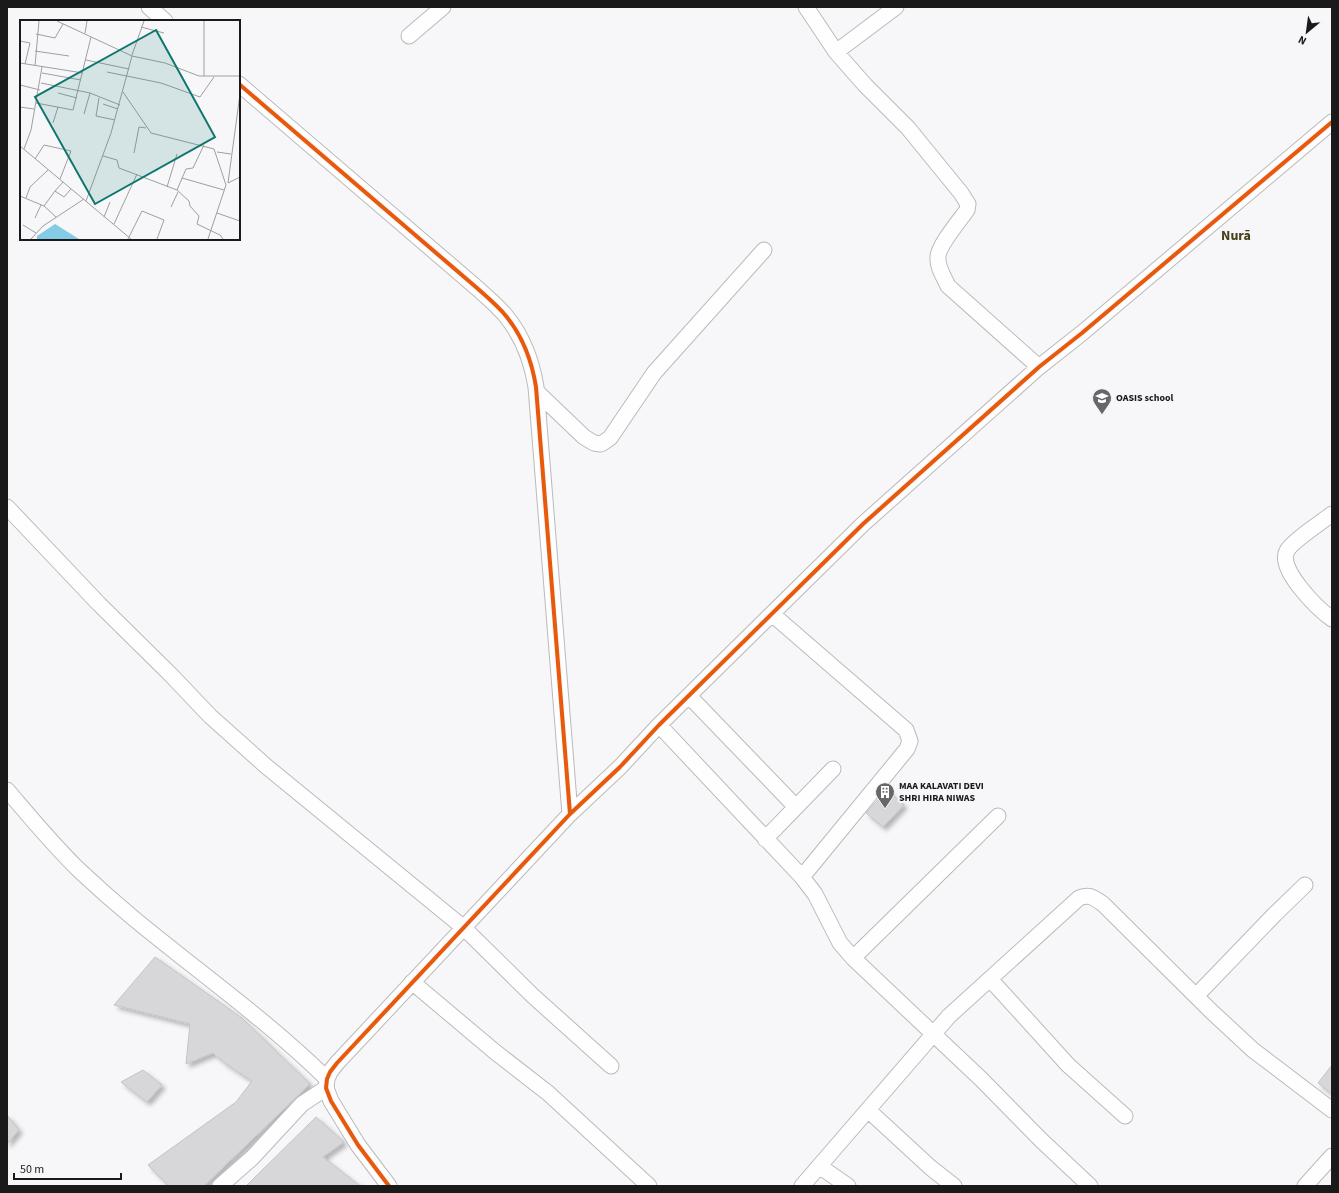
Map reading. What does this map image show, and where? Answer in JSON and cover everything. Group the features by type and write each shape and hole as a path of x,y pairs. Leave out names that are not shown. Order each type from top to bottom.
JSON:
{"street":[{"path":"149,7 164,20"},
{"path":"409,36 443,7"},
{"path":"806,7 836,52 865,85 908,128 961,193 968,204 967,210 940,248 938,257 941,273 948,286 1039,367"},
{"path":"836,52 896,7"},
{"path":"240,85 477,288 507,317 523,342 533,367 537,392 570,814"},
{"path":"220,1186 252,1158 302,1104 326,1084 330,1072 337,1063 570,814 620,767 659,725 863,524 1039,367 1082,333 1332,122"},
{"path":"537,392 584,436 594,443 601,444 610,438 654,373 764,250"},
{"path":"7,507 99,604 210,716 267,767 464,928 533,996 611,1066"},
{"path":"1332,514 1295,542 1286,551 1285,558 1285,564 1300,588 1314,604 1332,619"},
{"path":"772,614 906,730 910,741 907,749 802,877"},
{"path":"689,696 796,807"},
{"path":"659,725 802,877 815,894 840,943 853,958 934,1034 1041,1140 1090,1186"},
{"path":"766,839 833,769"},
{"path":"7,790 53,843 80,871 132,917 266,1024 308,1060 326,1084 331,1101 358,1145 389,1186"},
{"path":"853,958 998,816"},
{"path":"1196,996 1305,884"},
{"path":"802,1186 949,1016 1079,898 1087,895 1103,904 1253,1050 1332,1110"},
{"path":"990,979 1068,1065 1125,1116"},
{"path":"412,982 494,1051 548,1093 649,1186"},
{"path":"868,1110 931,1168 954,1186"},
{"path":"1306,1186 1332,1156"},
{"path":"819,1166 848,1186"}],"building":[{"name":"MAA KALAVATI DEVI SHRI HIRA NIWAS","path":"887,790 904,805 883,827 866,813"},
{"path":"155,957 242,1018 310,1084 204,1186 169,1186 148,1165 236,1102 252,1081 226,1064 213,1053 186,1064 190,1024 114,1005"},
{"path":"1332,1065 1332,1094 1318,1083"},
{"path":"143,1070 162,1085 147,1102 121,1082"},
{"path":"7,1115 19,1130 7,1144"},
{"path":"316,1117 344,1142 323,1157 360,1186 246,1186"}],"cycle path":[{"path":"240,85 488,298 506,316 522,341 532,368 536,387 570,814"},
{"path":"389,1186 358,1145 331,1101 326,1088 327,1079 337,1063 570,814 620,767 659,725 863,524 1039,367 1082,333 1332,122"}],"place":[{"name":"OASIS school","path":"1102,415"},
{"name":"MAA KALAVATI DEVI SHRI HIRA NIWAS","path":"885,809"}],"district":[{"name":"Nurā","path":"1236,236"}]}
